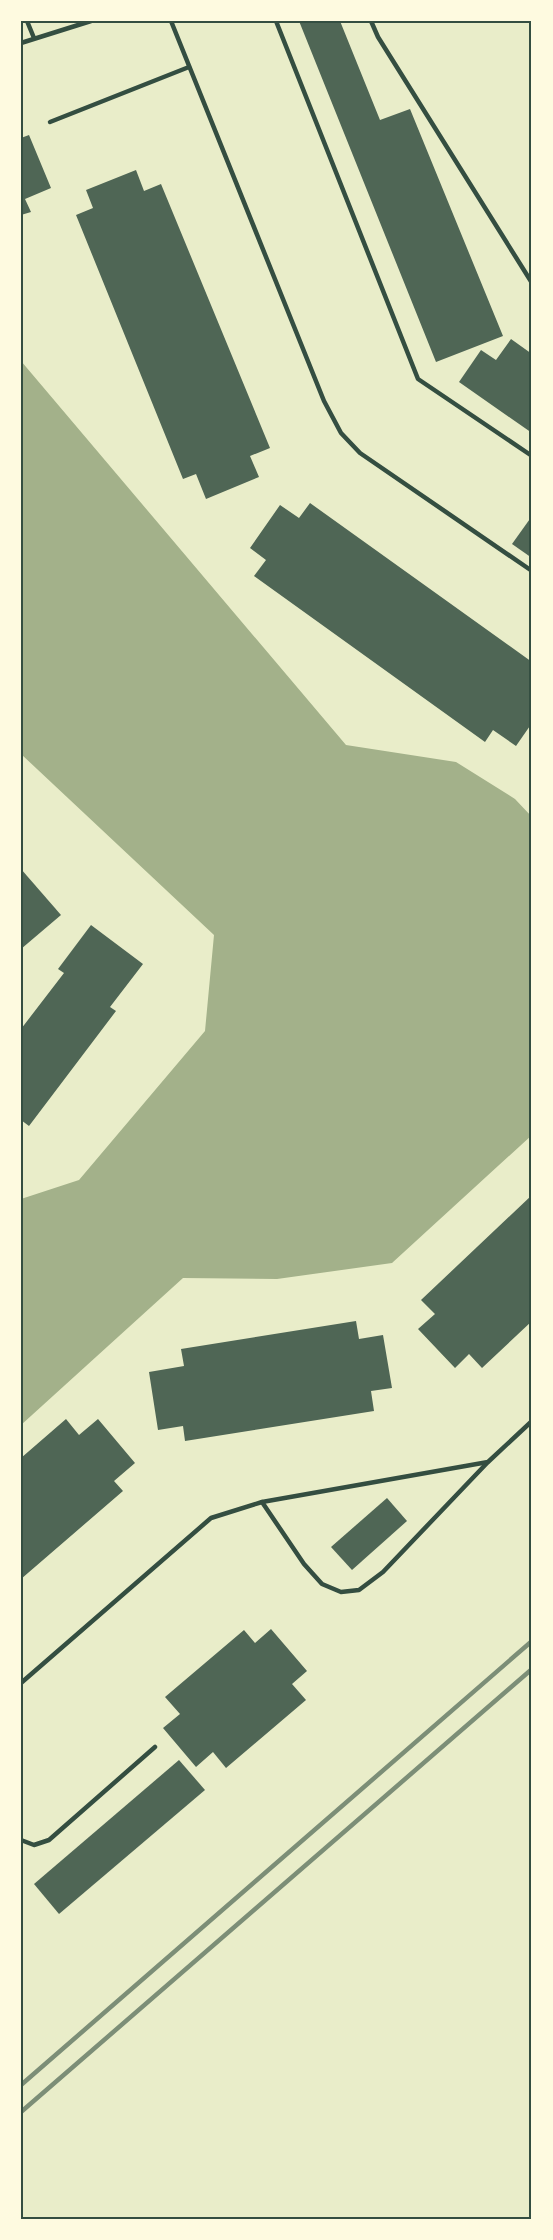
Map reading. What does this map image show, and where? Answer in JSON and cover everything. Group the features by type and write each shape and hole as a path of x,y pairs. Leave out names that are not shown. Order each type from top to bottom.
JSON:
{"lane":[{"path":"27,21 34,38"},
{"path":"21,43 92,21"},
{"path":"171,21 324,401 341,433 360,453 532,571"},
{"path":"276,21 418,379 532,456"},
{"path":"371,21 378,37 532,282"},
{"path":"50,122 189,67"},
{"path":"262,1502 304,1564 322,1584 341,1592 359,1590 383,1572 488,1462 532,1421"},
{"path":"21,1683 211,1518 262,1502 488,1462"},
{"path":"21,1840 34,1845 49,1840 155,1747"}],"shaded area":[{"path":"21,361 346,745 456,762 515,799 532,817 532,1135 392,1263 277,1279 183,1278 21,1425 21,1199 79,1180 205,1031 214,935 21,754"}],"building":[{"path":"299,21 340,21 380,120 410,109 503,336 436,362"},
{"path":"29,135 51,188 25,199 31,212 21,215 21,138"},
{"path":"136,170 144,191 161,184 270,448 250,456 259,477 206,499 196,474 183,479 76,215 93,208 86,190"},
{"path":"511,339 532,354 532,433 459,382 481,350 496,360"},
{"path":"310,503 532,662 530,686 532,723 516,746 493,730 485,742 254,576 266,560 250,548 280,505 299,518"},
{"path":"532,516 532,558 512,544"},
{"path":"21,869 61,915 21,949"},
{"path":"91,925 143,964 110,1007 116,1011 29,1126 21,1120 21,1029 64,973 58,969"},
{"path":"532,1195 532,1321 482,1368 469,1354 455,1368 418,1329 435,1314 421,1300"},
{"path":"356,1321 359,1339 383,1335 392,1388 371,1391 374,1411 185,1441 183,1426 158,1430 149,1372 184,1366 181,1349"},
{"path":"66,1419 79,1435 98,1419 135,1463 114,1481 123,1491 21,1579 21,1458"},
{"path":"387,1498 407,1521 352,1570 331,1547"},
{"path":"271,1629 307,1671 292,1684 306,1700 226,1768 213,1752 196,1767 163,1728 180,1714 165,1697 244,1630 255,1643"},
{"path":"179,1760 205,1790 59,1914 34,1884"}],"railway":[{"path":"21,2085 532,1641"},
{"path":"21,2112 532,1669"}]}
